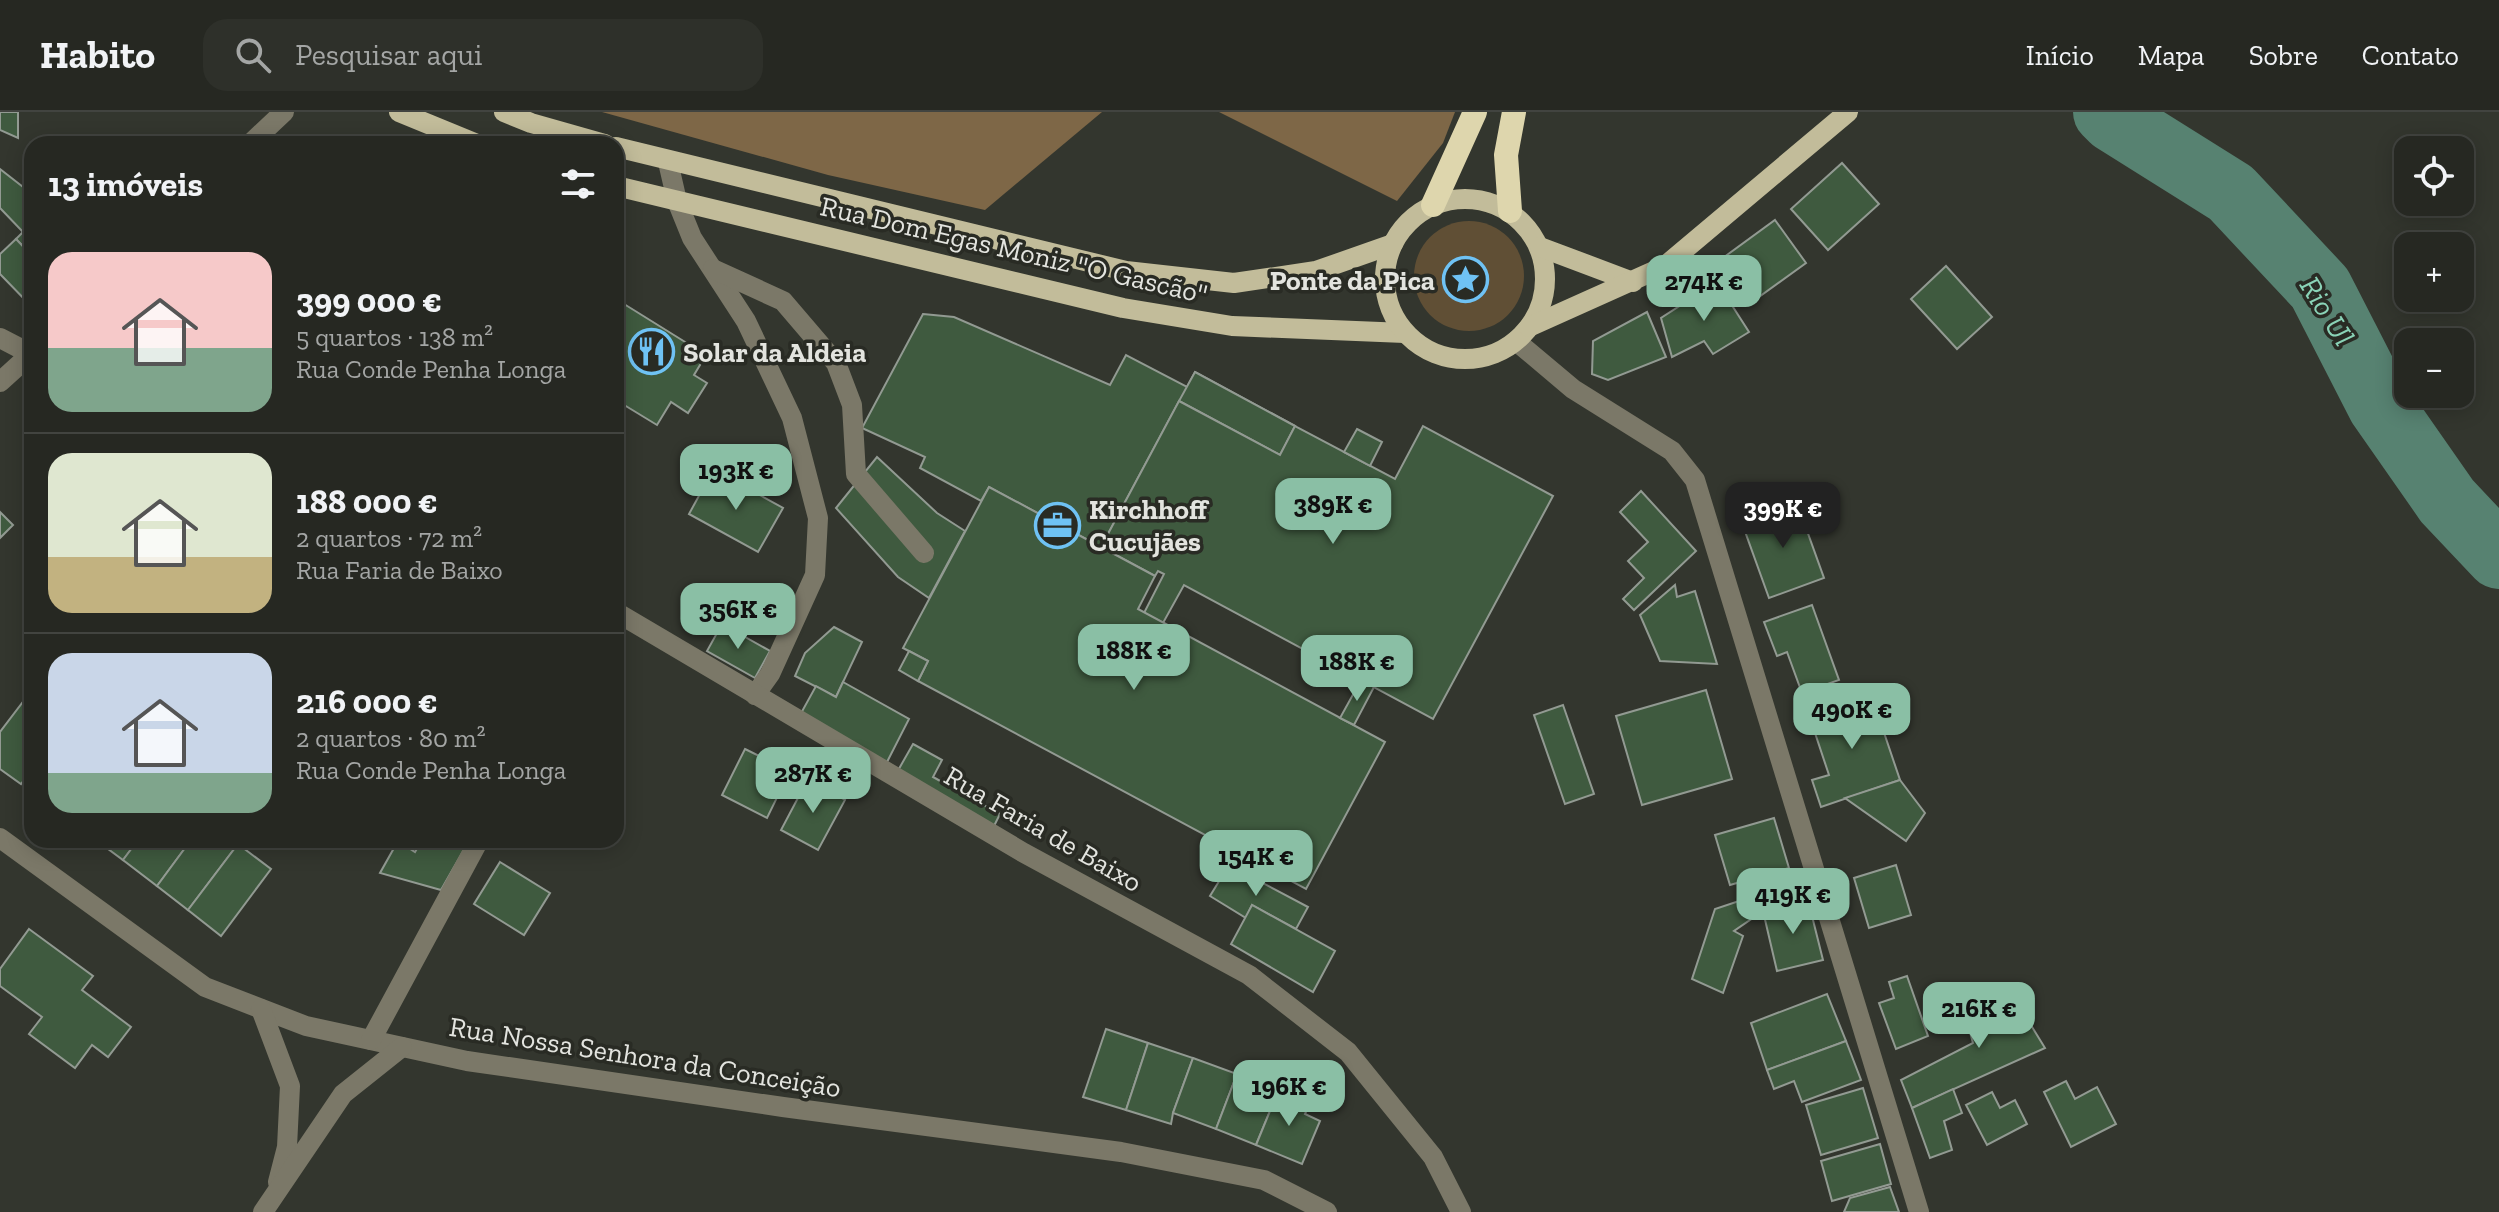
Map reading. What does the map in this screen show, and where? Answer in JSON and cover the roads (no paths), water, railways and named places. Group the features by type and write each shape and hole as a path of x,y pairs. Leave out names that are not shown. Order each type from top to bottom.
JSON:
{"highway":[{"path":"1433,205 1475,112"},
{"path":"1510,211 1506,155 1514,112"}],"main road":[{"path":"399,112 458,136"},
{"path":"504,112 577,136"},
{"path":"1523,334 1540,309 1545,289 1545,268 1540,247 1527,227 1510,211 1485,200 1459,198 1433,205 1403,227 1385,266 1385,290 1392,313 1405,333 1420,346 1438,355 1459,359 1479,358 1499,352 1523,334 1665,266 1848,112"},
{"name":"Rua Dom Egas Moniz \"O Gascão\"","path":"624,149 1047,254 1142,273 1234,283 1316,271 1393,244"},
{"name":"Rua Dom Egas Moniz \"O Gascão\"","path":"624,188 1123,308 1232,326 1405,333"},
{"path":"1540,247 1633,282"}],"street":[{"path":"258,136 284,112"},
{"path":"668,162 677,201 692,238 746,321 792,418 818,518 815,575 770,674 755,695"},
{"path":"713,269 783,301 836,363 852,405 856,474 924,553"},
{"path":"1523,334 1573,389 1672,451 1695,480 1919,1212"},
{"path":"0,338 24,350"},
{"path":"0,382 24,361"},
{"name":"Rua Faria de Baixo","path":"624,617 1024,853 1249,975 1348,1052 1433,1157 1461,1212"},
{"name":"Rua Nossa Senhora da Conceição","path":"0,838 205,987 306,1026 527,1070 1121,1152 1264,1180 1327,1212"},
{"path":"371,1040 475,848"},
{"path":"261,1009 290,1086 287,1147 268,1205"},
{"path":"268,1205 343,1094 402,1047"}],"waterway":[{"name":"Rio Ul","path":"2106,112 2231,193 2320,288 2380,405 2447,501 2499,556"}],"place":[{"name":"Ponte da Pica","path":"1466,280"},
{"name":"Solar da Aldeia","path":"652,352"},
{"name":"Kirchhoff Cucujães","path":"1058,525"}]}
